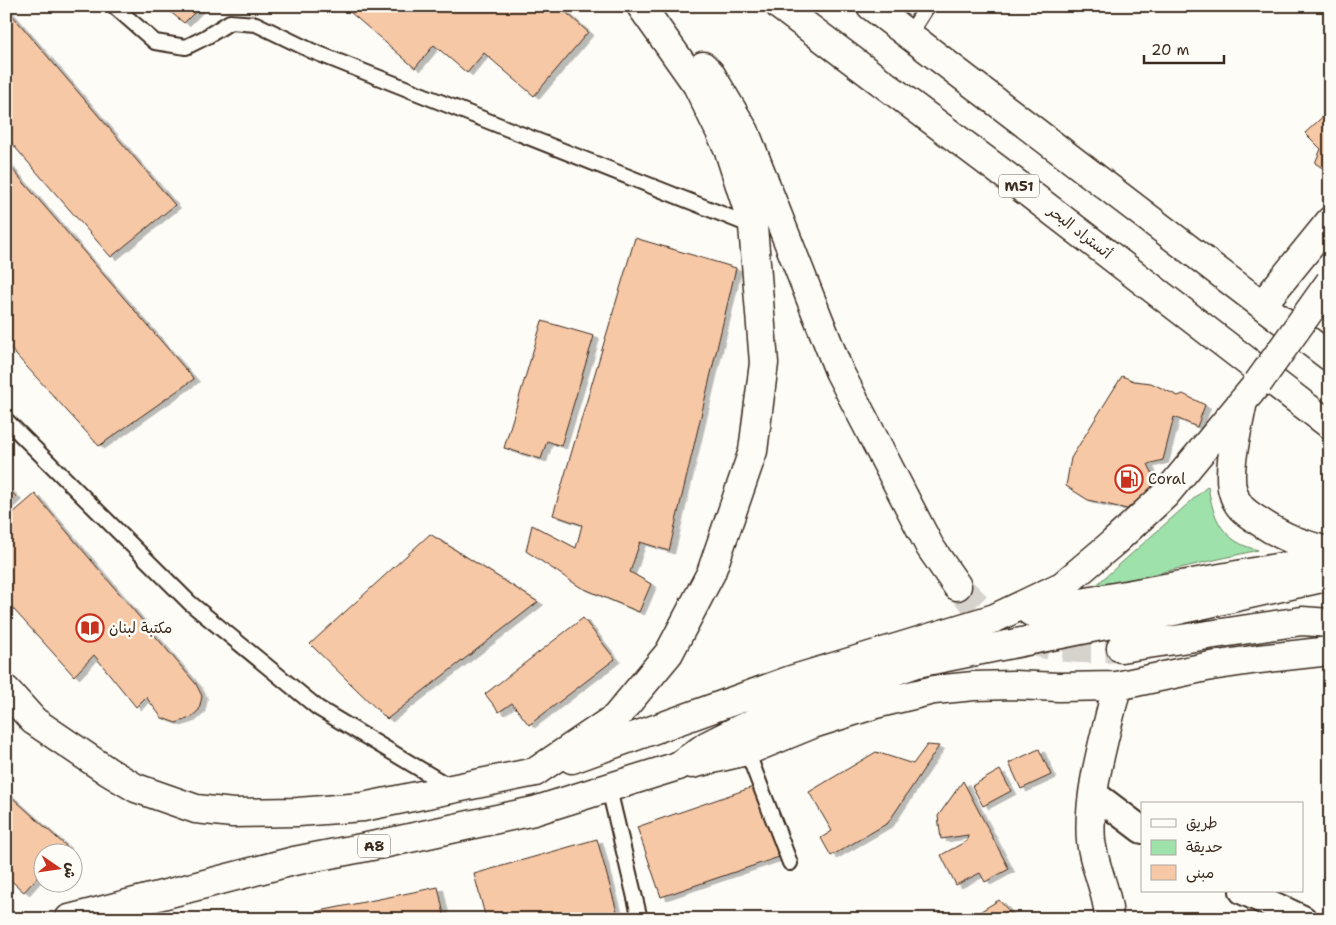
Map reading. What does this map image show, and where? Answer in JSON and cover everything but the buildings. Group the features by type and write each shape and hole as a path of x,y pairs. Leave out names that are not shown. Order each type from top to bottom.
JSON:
{"main road":[{"path":"535,772 616,717 669,653 711,573 753,451 764,363 753,226 728,148 697,85 641,6"},
{"path":"648,6 710,73 745,132 839,371 930,546 957,586"},
{"name":"أتستراد البحر","path":"780,6 1013,181 1330,425"},
{"path":"871,6 1330,356"},
{"path":"1262,305 1330,221"},
{"path":"6,701 109,772 136,788 196,809 233,813 298,812 364,807 535,772 792,680 995,618 1062,586 1113,543 1165,495 1258,383 1330,282"},
{"path":"1244,400 1231,467 1232,491 1240,509 1274,532 1292,541 1330,552"},
{"path":"995,618 1327,573"},
{"path":"678,766 708,745 740,729 805,702 917,663 1156,614 1327,573"},
{"path":"1121,648 1302,621 1330,623"},
{"path":"678,766 711,761 748,751 813,724 876,704 934,690 1014,685 1058,687 1117,686 1211,666 1330,651"},
{"path":"1109,919 1107,900 1091,842 1090,816 1093,793 1117,686"},
{"path":"6,690 34,721"},
{"name":"A8","path":"69,919 294,860 391,842 534,811 678,766"}],"street":[{"path":"1093,793 1141,829"},
{"path":"1245,892 1303,919"}],"lane":[{"path":"114,6 155,42 186,46 206,37 230,22 256,24 312,51 753,226"},
{"path":"909,35 927,6"},
{"path":"6,420 190,603 318,708 453,789"},
{"path":"748,751 790,863"},
{"path":"609,789 640,919"}],"green space":[{"path":"1208,486 1217,519 1228,535 1246,546 1258,550 1093,588"}],"tunnel":[{"path":"957,586 996,623 1015,635 1044,645 1075,649 1121,648"}],"place":[{"name":"Coral","path":"1129,479"},
{"name":"مكتبة لبنان","path":"90,628"}]}
